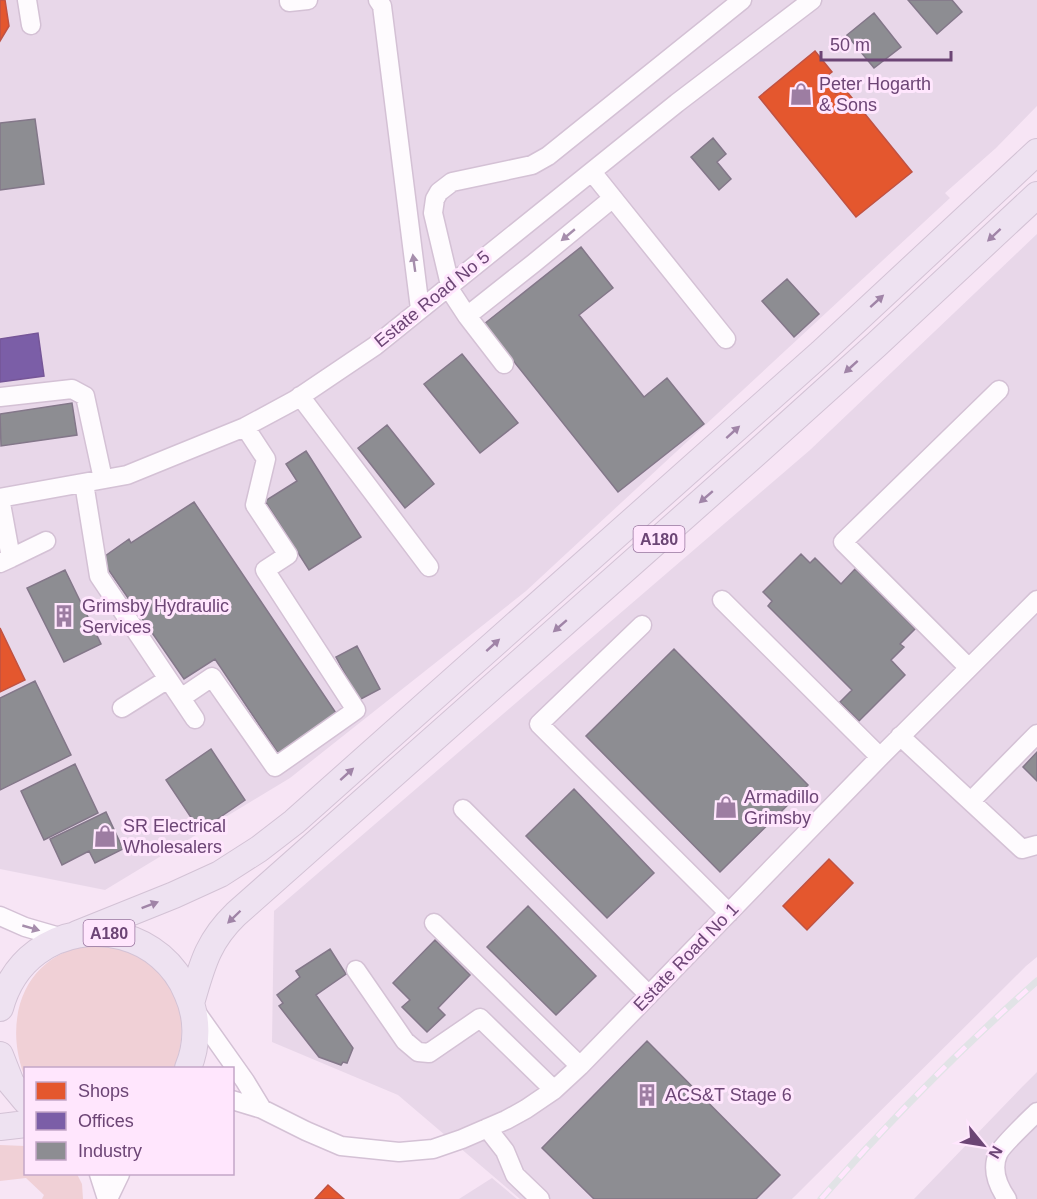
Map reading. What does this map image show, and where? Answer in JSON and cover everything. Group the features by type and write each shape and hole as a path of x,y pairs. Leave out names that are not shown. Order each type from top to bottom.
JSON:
{"highway":[{"name":"A180","path":"0,1008 9,985 27,961 49,944 213,878 239,863 287,827 829,345 1037,152"},
{"name":"A180","path":"192,1006 207,954 217,935 236,914 764,446 1037,195"},
{"name":"A180","path":"70,936 91,932 124,936 147,946 161,956 175,971 184,985 192,1006 195,1025 195,1044 188,1067"},
{"path":"0,1055 11,1083 24,1099"},
{"path":"0,1127 24,1124"}],"street":[{"path":"27,0 31,25"},
{"path":"289,0 289,2 308,0"},
{"path":"378,0 382,6 420,309"},
{"path":"504,364 467,316 449,286 433,213 435,199 439,192 452,182 532,165 548,156 742,0"},
{"name":"Estate Road No 5","path":"0,498 127,475 245,427 300,396 375,346 677,103 812,0"},
{"path":"592,172 726,339"},
{"path":"467,316 614,198"},
{"path":"0,397 72,388 85,396 103,479"},
{"path":"969,668 843,542 999,390"},
{"path":"300,396 429,567"},
{"path":"181,698 212,677 275,767 356,710 265,570 288,555 255,505 266,459 245,427"},
{"path":"84,483 99,576 195,719"},
{"path":"0,498 5,561 46,541"},
{"path":"722,600 880,757"},
{"name":"Estate Road No 1","path":"234,1101 262,1109 341,1146 399,1152 433,1149 462,1139 526,1109 554,1090 580,1066 900,736 1037,600"},
{"path":"642,625 539,724 729,912"},
{"path":"122,708 168,679"},
{"path":"971,801 1037,734"},
{"path":"900,736 1022,849 1037,844"},
{"path":"463,809 649,995"},
{"path":"0,916 25,927 70,936"},
{"path":"434,923 580,1066"},
{"path":"356,970 405,1041 418,1052 429,1053 480,1018 554,1090"},
{"path":"192,1006 246,1081 262,1109"},
{"path":"1007,1199 1000,1188 995,1170 998,1153 1037,1112"},
{"path":"487,1128 505,1151 515,1175 540,1199"},
{"path":"100,1175 108,1199"},
{"path":"108,1199 119,1175"}],"shaded area":[{"path":"0,0 1037,0 1037,106 996,148 945,193 950,198 526,591 290,778 105,890 0,869"},
{"path":"1037,234 1037,957 792,1199 520,1199 398,1095 272,1042 274,911 810,450"},
{"path":"97,945 121,950 141,958 170,986 178,1004 182,1024 174,1067 24,1067 24,1073 16,1033 18,1011 25,991 36,973 52,959 72,949"},
{"path":"1037,1072 1037,1199 914,1199 1023,1086"},
{"path":"0,1145 24,1146 24,1175 78,1175 82,1184 83,1199 42,1199 44,1195 26,1178 0,1181"},
{"path":"492,1178 517,1199 459,1199"}],"building: Shops":[{"path":"0,0 5,0 9,26 0,41"},
{"path":"815,51 832,72 823,79 836,94 844,88 912,172 856,217 759,97"},
{"path":"0,628 25,680 0,692"},
{"path":"829,859 853,883 807,930 783,906"},
{"path":"328,1185 344,1199 315,1199"}],"building: Offices":[{"path":"38,333 44,376 0,382 0,339"}],"building: Industry":[{"path":"908,0 952,0 962,12 937,34"},
{"path":"874,13 901,47 874,68 847,35"},
{"path":"35,119 44,184 0,190 0,123"},
{"path":"713,138 726,154 717,162 731,179 719,190 691,157"},
{"path":"581,247 613,288 579,315 644,397 667,378 704,424 618,492 484,324"},
{"path":"787,279 819,314 794,337 762,301"},
{"path":"462,354 518,423 480,453 424,384"},
{"path":"72,403 77,435 1,446 0,414"},
{"path":"387,425 434,484 405,508 358,448"},
{"path":"306,451 361,537 309,570 265,501 297,481 286,464"},
{"path":"194,502 336,713 278,753 215,659 184,679 101,559 129,539 131,543"},
{"path":"801,554 810,563 815,558 841,584 855,569 915,629 900,644 904,647 891,660 905,675 859,721 840,702 852,690 768,606 772,601 763,592"},
{"name":"Grimsby Hydraulic Services","path":"65,570 101,644 64,662 27,588"},
{"path":"357,646 380,689 359,700 336,657"},
{"path":"674,649 808,785 720,872 586,736"},
{"path":"35,681 71,755 0,790 0,698"},
{"path":"211,749 245,800 200,831 166,780"},
{"path":"1037,752 1037,781 1023,767"},
{"path":"75,764 98,813 44,840 21,791"},
{"path":"574,789 654,873 607,918 526,836"},
{"path":"106,812 123,849 95,863 89,851 62,865 50,839"},
{"path":"528,906 596,976 556,1015 487,947"},
{"path":"435,940 470,975 438,1008 445,1015 427,1032 402,1007 410,1000 393,983"},
{"path":"330,949 346,974 316,995 353,1048 347,1063 343,1062 341,1065 319,1057 279,1006 283,1003 277,995 300,977 296,971"},
{"name":"ACS&T Stage 6","path":"647,1041 780,1175 756,1199 594,1199 542,1148"}],"railway":[{"path":"821,1199 926,1086 1037,981"}],"place":[{"name":"Peter Hogarth & Sons","path":"801,94"},
{"name":"Grimsby Hydraulic Services","path":"64,616"},
{"name":"Armadillo Grimsby","path":"726,807"},
{"name":"SR Electrical Wholesalers","path":"105,836"},
{"name":"ACS&T Stage 6","path":"647,1095"}]}
